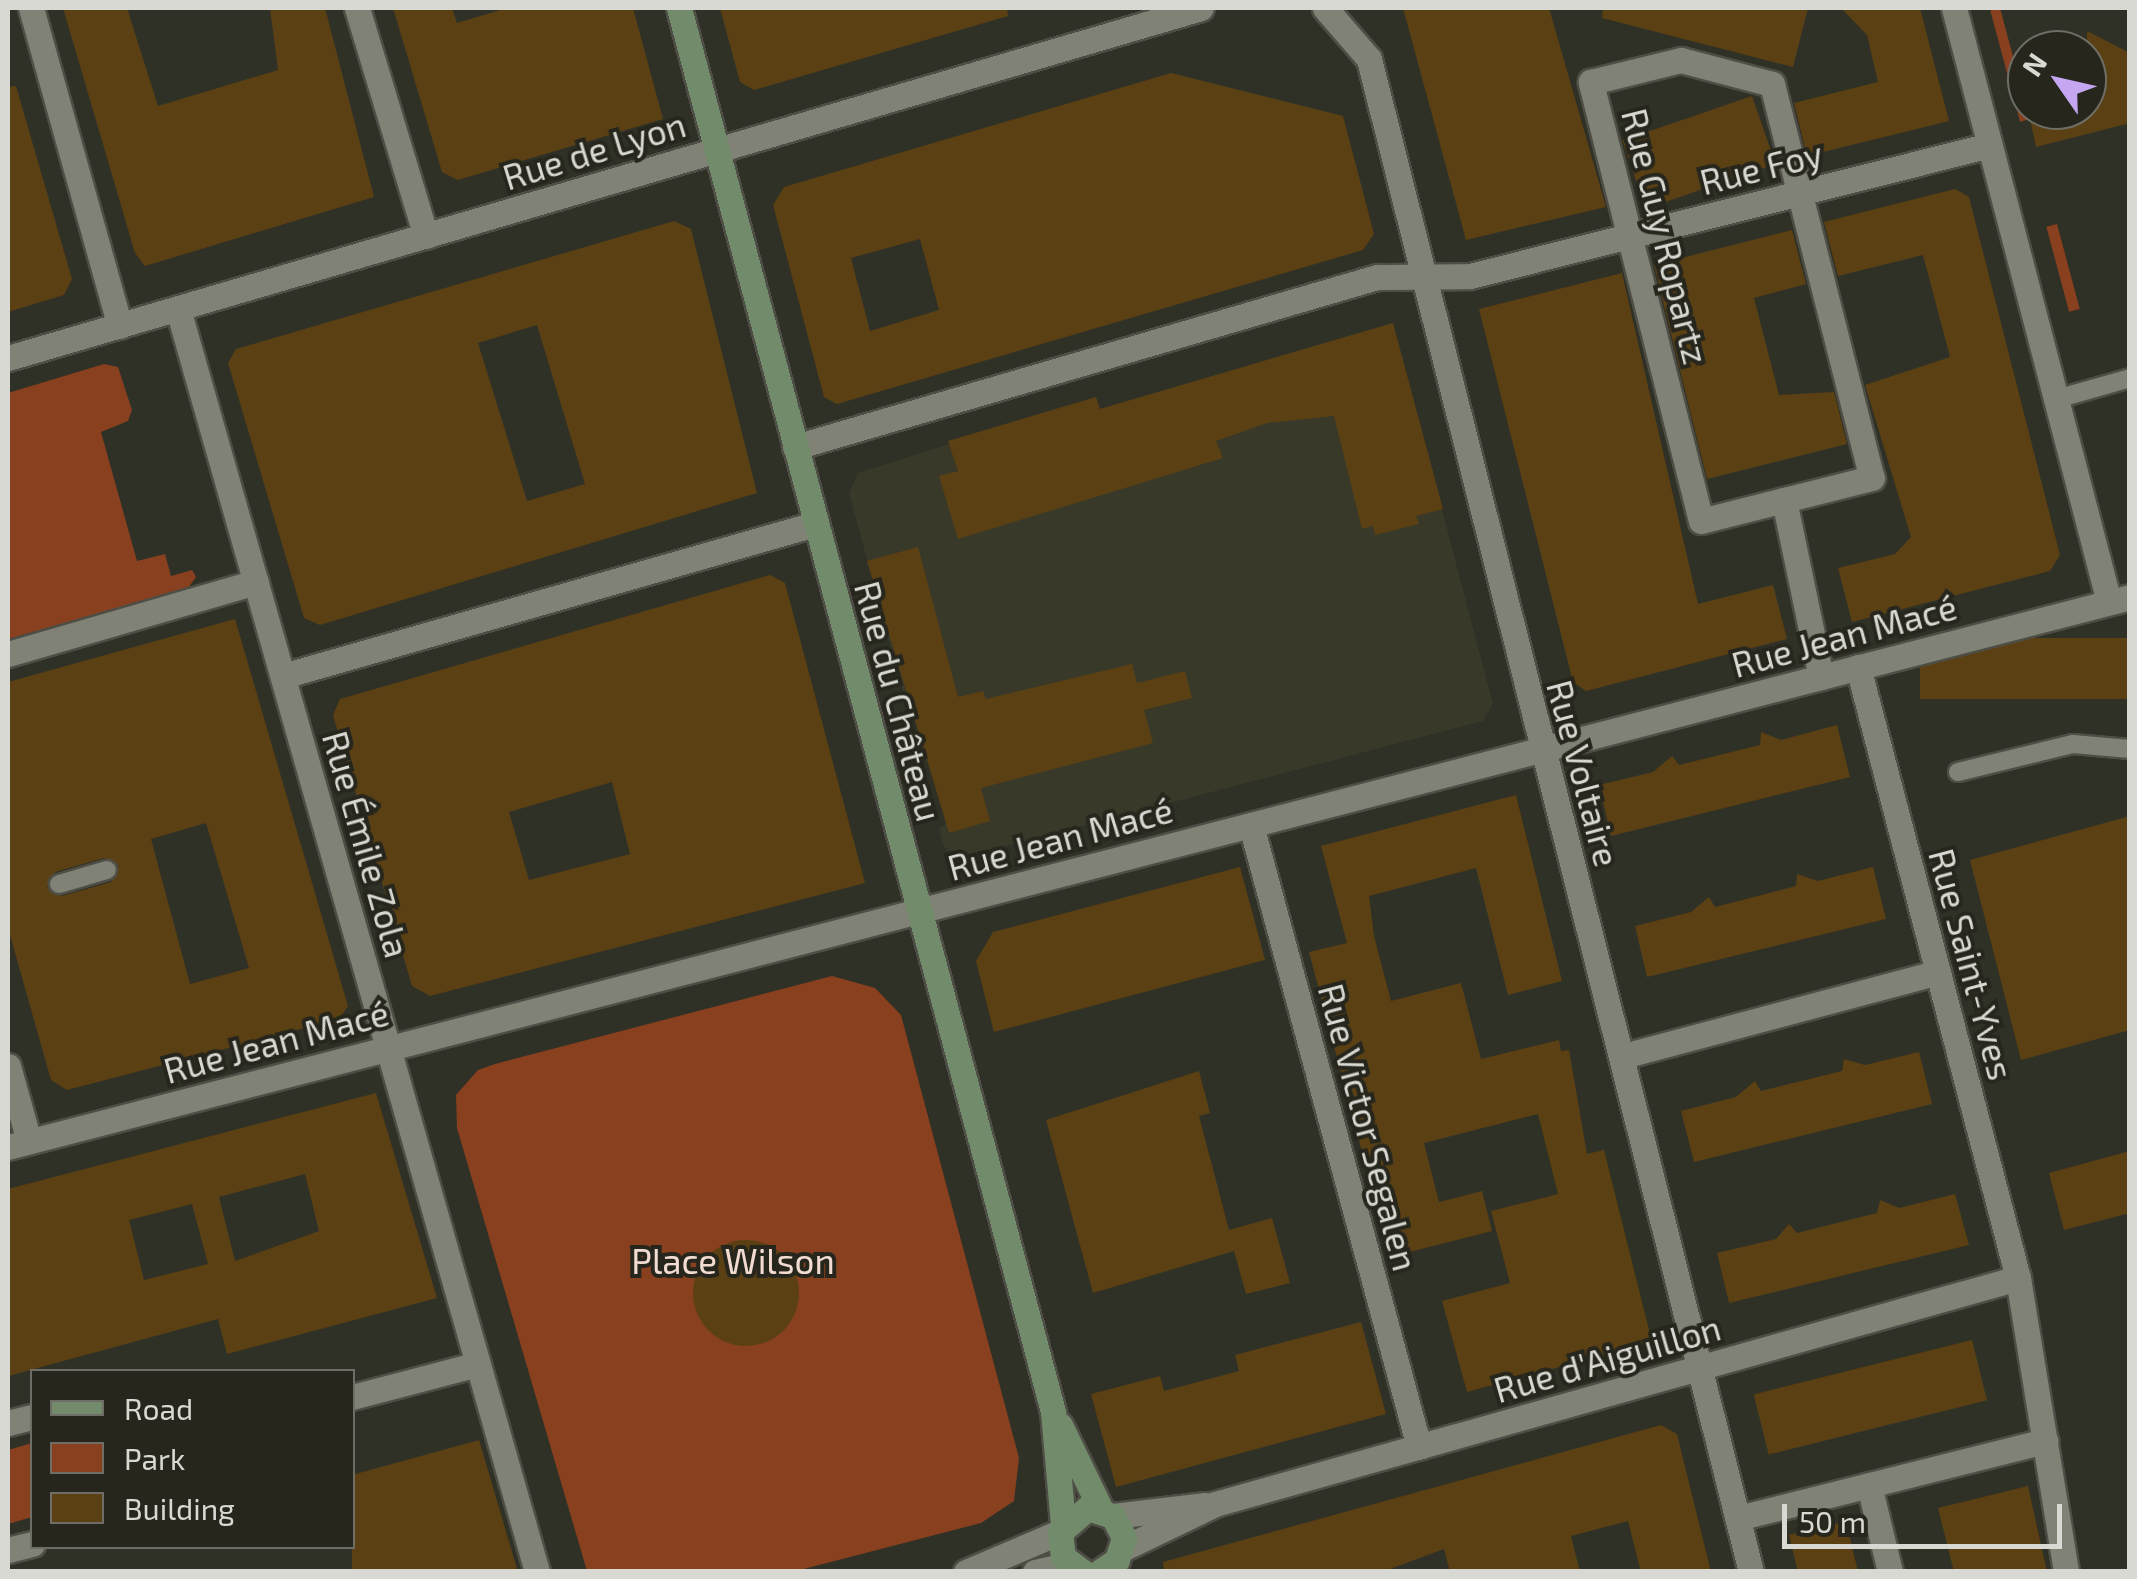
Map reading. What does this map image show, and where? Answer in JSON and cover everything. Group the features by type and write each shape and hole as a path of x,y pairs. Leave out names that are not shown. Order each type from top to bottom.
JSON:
{"main road":[{"name":"Rue du Château","path":"679,8 1053,1412 1062,1529 1075,1568"},
{"name":"Rue du Château","path":"1053,1412 1107,1513 1114,1563"},
{"path":"1062,1529 1076,1512 1107,1513"}],"street":[{"path":"31,8 120,326"},
{"path":"357,8 426,236"},
{"name":"Rue de Lyon","path":"8,358 1201,8"},
{"name":"Rue Voltaire","path":"1325,8 1370,60 1539,750 1622,1056 1752,1572"},
{"path":"1954,8 1986,146 2054,400 2119,600"},
{"name":"Rue Guy Ropartz","path":"1681,60 1772,84 1802,193 1872,478 1701,521 1591,82 1681,60"},
{"name":"Rue Foy","path":"795,447 1377,278 1470,276 1986,146"},
{"name":"Rue Émile Zola","path":"178,309 536,1572"},
{"path":"1784,500 1821,677"},
{"path":"283,676 815,524"},
{"path":"8,654 256,582"},
{"name":"Rue Jean Macé","path":"18,1144 2119,600"},
{"name":"Rue Saint-Yves","path":"1858,667 2018,1278 2066,1572"},
{"name":"Rue Victor Segalen","path":"1251,825 1419,1447"},
{"path":"1622,1056 1938,972"},
{"path":"8,1066 18,1144"},
{"name":"Rue d'Aiguillon","path":"1107,1513 1215,1504 2018,1278"},
{"path":"355,1396 478,1364"},
{"path":"1738,1518 2045,1441"},
{"path":"1869,1485 1890,1572"},
{"name":"Rue d'Aiguillon","path":"1114,1563 1215,1504"},
{"path":"966,1572 1062,1529"},
{"path":"1035,1572 1075,1568"}],"lane":[{"path":"2054,400 2130,378"},
{"path":"1958,772 2073,744 2130,750"},
{"path":"59,884 106,870"}],"shaded area":[{"path":"1393,323 1493,704 1483,721 960,858 944,847 939,828 946,825 921,708 908,711 849,493 858,473 1096,397 1100,409"}],"green space":[{"path":"2000,8 2007,34 2007,73 1990,11"},
{"path":"2057,224 2080,309 2069,312 2046,227"},
{"path":"104,364 118,367 132,410 128,421 101,432 137,561 165,554 171,576 192,570 196,577 188,588 8,639 8,393"},
{"name":"Place Wilson","path":"832,976 875,988 901,1015 1019,1458 1014,1501 981,1523 796,1571 587,1571 457,1128 456,1095 478,1070 495,1064"},
{"path":"30,1444 30,1518 8,1524 8,1450"}],"building":[{"path":"63,8 127,8 158,106 278,70 270,8 325,8 374,197 145,266 135,253"},
{"path":"393,8 452,8 457,23 507,8 633,8 663,119 458,180 442,172"},
{"path":"720,8 1007,8 1008,16 754,90 740,82"},
{"path":"1403,8 1549,8 1606,207 1466,240"},
{"path":"1603,8 1808,8 1793,67 1602,18"},
{"path":"1841,8 1920,8 1949,121 1807,156 1794,103 1878,82 1867,35"},
{"path":"2107,41 2130,53 2130,123 2107,129"},
{"path":"1171,73 1343,116 1374,234 1363,250 837,404 824,397 773,205 784,187","holes":["920,239 939,310 870,331 851,258"]},
{"path":"16,86 72,279 64,295 8,312 8,87"},
{"path":"1752,96 1775,164 1646,209 1622,141"},
{"path":"2032,130 2103,130 2036,147"},
{"path":"1955,189 1969,197 2060,555 2050,571 1852,622 1838,568 1895,554 1911,537 1865,385 1950,357 1923,255 1838,276 1824,222"},
{"path":"674,221 691,229 757,493 320,625 304,618 228,363 236,349","holes":["537,325 585,484 527,501 478,343"]},
{"path":"1792,230 1806,284 1754,298 1779,395 1834,392 1847,444 1707,479 1654,265"},
{"path":"1622,273 1698,604 1773,585 1787,639 1586,691 1573,682 1479,309"},
{"path":"1393,323 1443,509 1416,516 1419,524 1375,535 1373,526 1362,529 1334,416 1267,423 1216,441 1223,458 958,539 939,476 958,471 948,441 1096,397 1100,409"},
{"path":"918,547 958,697 983,691 986,699 1132,664 1137,683 1185,671 1192,698 1144,710 1153,743 981,788 990,821 949,833 867,561"},
{"path":"770,575 785,583 865,883 430,996 412,986 333,715 340,699","holes":["612,782 630,854 529,880 509,812"]},
{"path":"235,619 348,1006 339,1019 67,1090 51,1080 8,928 8,682","holes":["206,823 249,968 190,984 151,839","104,858 119,867 111,882 62,896 47,888 55,872"]},
{"path":"1920,638 2130,638 2130,699 1920,699"},
{"path":"1837,725 1850,777 1611,836 1599,785 1653,772 1672,756 1679,765 1760,745 1761,732 1781,740"},
{"path":"1516,795 1562,981 1508,995 1476,868 1369,896 1374,936 1391,1001 1461,983 1481,1059 1559,1040 1561,1051 1569,1050 1587,1154 1604,1150 1652,1342 1467,1392 1442,1301 1510,1283 1491,1211 1558,1194 1538,1114 1424,1143 1439,1202 1482,1191 1492,1231 1390,1257 1309,952 1347,943 1321,846"},
{"path":"2130,816 2130,1030 2021,1060 1970,860"},
{"path":"1240,867 1265,960 994,1032 976,961 993,932"},
{"path":"1873,867 1886,919 1647,977 1635,926 1691,912 1709,897 1715,907 1796,886 1797,874 1818,881"},
{"path":"1919,1052 1932,1104 1694,1162 1681,1111 1736,1097 1755,1081 1761,1091 1842,1071 1844,1059 1865,1065"},
{"path":"1199,1071 1210,1113 1199,1116 1229,1230 1272,1218 1290,1283 1246,1294 1234,1251 1093,1293 1046,1120"},
{"path":"376,1093 437,1298 227,1354 218,1319 8,1376 8,1189","holes":["305,1174 319,1231 235,1261 219,1197","192,1204 208,1264 144,1280 129,1220"]},
{"path":"2130,1151 2130,1213 2064,1230 2049,1173"},
{"path":"1955,1194 1969,1245 1729,1303 1717,1253 1776,1239 1789,1224 1797,1233 1877,1213 1880,1200 1899,1208"},
{"path":"746,1240 766,1244 783,1256 795,1273 799,1293 795,1313 783,1330 766,1342 746,1346 726,1342 709,1330 697,1313 693,1293 697,1273 709,1256 726,1244"},
{"path":"1361,1322 1386,1414 1116,1487 1091,1394 1160,1376 1164,1391 1239,1371 1235,1355"},
{"path":"1972,1340 1987,1400 1769,1455 1754,1394"},
{"path":"1661,1425 1677,1434 1711,1572 1641,1572 1628,1521 1571,1536 1580,1572 1450,1572 1444,1549 1382,1572 1164,1572 1163,1562"},
{"path":"479,1440 518,1572 352,1572 355,1474"},
{"path":"2028,1486 2047,1572 1954,1572 1938,1508"},
{"path":"1846,1521 1858,1572 1798,1572 1789,1535"}]}
